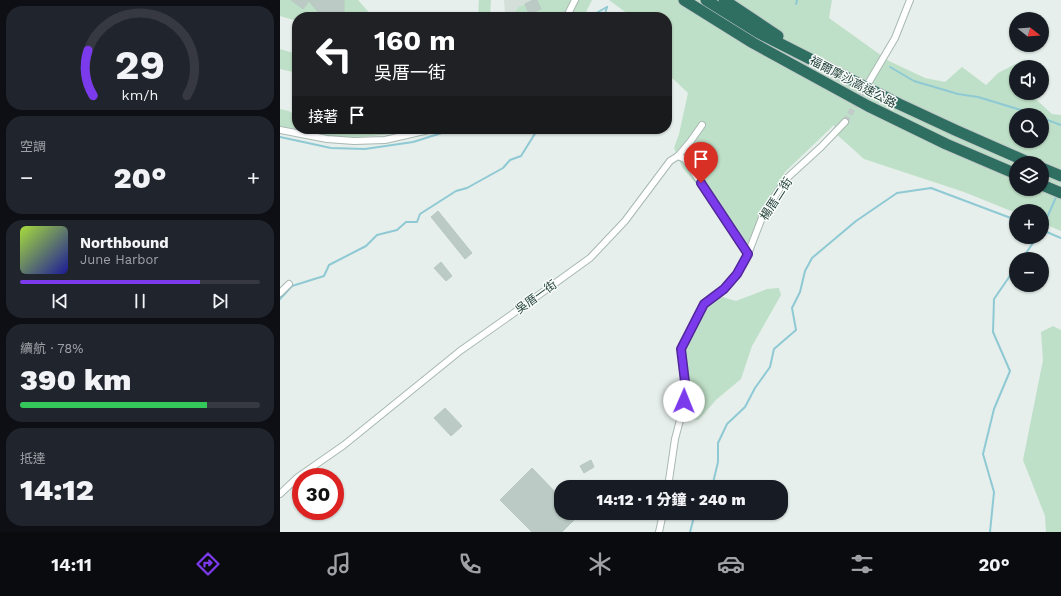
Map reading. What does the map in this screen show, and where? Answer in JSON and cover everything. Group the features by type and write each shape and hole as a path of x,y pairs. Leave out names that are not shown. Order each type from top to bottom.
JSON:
{"highway":[{"name":"福爾摩沙高速公路","path":"684,0 753,43 868,106 946,144 1009,171"},
{"name":"福爾摩沙高速公路","path":"706,0 759,33 899,104 1014,156"},
{"path":"724,0 778,36 899,104"},
{"path":"1049,171 1061,176"},
{"path":"1049,188 1061,193"}],"street":[{"path":"569,12 575,0"},
{"path":"869,82 895,38 910,0"},
{"name":"楊厝二街","path":"669,480 675,439 684,401 685,382 681,349 704,304 724,289 737,274 748,254 764,215 786,179 821,147 845,122"},
{"name":"吳厝一街","path":"280,494 298,477 344,445 460,351 590,258 625,221 670,161 678,156 702,125"},
{"path":"280,130 292,132"},
{"path":"301,134 327,139 354,141 385,140 411,134"},
{"path":"678,156 685,159 748,254"},
{"path":"280,293 289,284"},
{"path":"659,532 662,520"}],"shaded area":[{"path":"504,0 537,0 541,9 534,12 528,12 525,4 518,7 515,12 505,12"}],"green space":[{"path":"280,0 291,0 303,9 309,1 318,12 292,12 292,20 280,16"},
{"path":"344,0 358,0 369,12 344,12"},
{"path":"479,0 491,0 490,12 478,12"},
{"path":"537,0 592,0 586,12 534,12 541,9"},
{"path":"609,0 832,0 829,18 889,61 925,78 945,82 962,67 986,85 998,73 1009,67 1009,100 1037,100 1045,108 1009,108 1009,148 1049,148 1049,111 1052,114 1061,115 1061,231 1049,226 1049,204 1009,204 1009,210 964,192 864,159 835,133 834,125 785,172 762,211 747,245 682,167 674,148 679,134 688,93 672,78 672,12 625,12"},
{"path":"525,4 528,12 515,12 518,7"},
{"path":"280,49 292,53 292,72 280,69"},
{"path":"280,109 292,113 292,128 280,126"},
{"path":"319,134 391,134 352,138"},
{"path":"779,288 781,295 752,346 741,379 717,399 698,420 682,419 688,388 684,346 705,307 719,296 736,301 767,289"},
{"path":"1053,326 1061,330 1061,532 1046,532 1045,516 1023,460 1043,360 1041,332"}],"building":[{"path":"291,0 344,0 344,12 318,12 309,1 303,9"},
{"path":"533,0 537,0 541,9 534,12 528,12 525,4"},
{"path":"438,211 472,253 465,259 431,217"},
{"path":"441,262 452,276 446,281 434,268"},
{"path":"445,408 462,426 451,436 434,418"},
{"path":"591,460 594,467 584,473 580,466"},
{"path":"532,468 554,491 554,520 574,520 562,532 532,532 500,500"}],"waterway":[{"path":"796,4 797,0"},
{"path":"598,12 607,7"},
{"path":"606,12 607,7"},
{"path":"890,67 914,81 1014,108"},
{"path":"1049,121 1061,125"},
{"path":"280,137 331,148 365,149 413,142 439,134"},
{"path":"280,299 292,286 324,276 329,265 366,246 377,235 397,230 406,222 417,222 420,214 456,191 467,188 503,168 510,160 521,156 535,134"},
{"path":"714,480 718,462 718,443 727,424 745,407 755,388 770,367 774,349 796,330 792,308 800,292 805,271 812,258 856,221 897,193 931,188 1009,217"},
{"path":"1049,213 1057,195"},
{"path":"1049,233 1061,238"},
{"path":"1027,252 1032,244"},
{"path":"990,532 994,492 983,454 994,409 1010,371 993,332 994,299 1009,277"},
{"path":"690,532 693,520"}],"tunnel":[{"path":"845,122 867,85"}],"route":[{"path":"684,401 685,382 681,349 704,304 724,289 737,274 748,254 701,183"}]}
